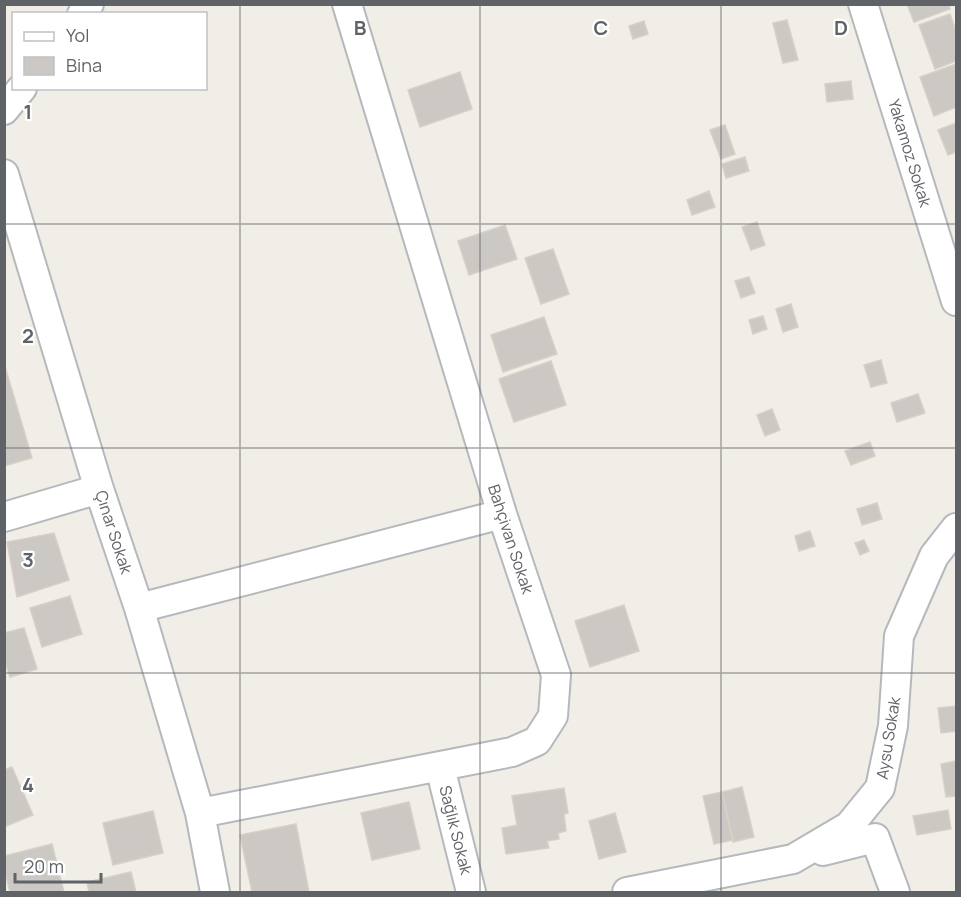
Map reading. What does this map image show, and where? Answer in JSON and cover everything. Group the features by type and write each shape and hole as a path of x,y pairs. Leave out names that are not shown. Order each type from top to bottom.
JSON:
{"street":[{"name":"Bahçivan Sokak","path":"200,813 512,752 537,741 553,716 556,675 502,514 347,4"},
{"name":"Yakamoz Sokak","path":"863,4 950,253 957,301"},
{"path":"4,110 20,90"},
{"name":"Çınar Sokak","path":"4,174 200,813 214,892"},
{"path":"4,516 99,489"},
{"path":"139,608 502,514"},
{"name":"Aysu Sokak","path":"627,892 793,859 849,826 880,788 893,726 899,636 934,556 957,528"},
{"name":"Sağlık Sokak","path":"440,767 471,892"},
{"path":"793,859 875,838 895,892"}],"building":[{"path":"907,4 949,4 950,9 914,22"},
{"path":"950,14 956,31 956,61 935,69 919,25"},
{"path":"787,20 798,60 783,63 773,23"},
{"path":"644,21 648,34 633,39 629,26"},
{"path":"956,64 956,107 934,116 920,77"},
{"path":"460,72 472,109 420,127 408,90"},
{"path":"851,81 853,99 827,102 825,84"},
{"path":"956,123 956,152 948,155 938,130"},
{"path":"725,125 735,154 721,159 710,130"},
{"path":"745,157 749,171 726,178 722,164"},
{"path":"709,191 715,207 692,215 687,200"},
{"path":"757,222 765,245 751,250 742,227"},
{"path":"505,225 517,259 469,275 458,241"},
{"path":"553,249 569,294 541,304 525,258"},
{"path":"749,277 755,293 741,298 735,281"},
{"path":"791,304 798,327 783,332 776,309"},
{"path":"763,316 767,329 753,334 749,320"},
{"path":"544,317 557,354 503,372 491,335"},
{"path":"881,360 887,383 871,387 864,365"},
{"path":"551,361 566,405 514,422 499,379"},
{"path":"4,363 32,458 4,466"},
{"path":"918,394 925,413 897,422 891,403"},
{"path":"772,409 780,430 765,436 757,415"},
{"path":"870,442 875,456 851,465 845,451"},
{"path":"877,503 882,519 862,525 857,509"},
{"path":"810,531 815,546 799,551 795,536"},
{"path":"54,533 69,580 17,597 7,542"},
{"path":"864,540 869,551 860,555 855,543"},
{"path":"70,596 82,634 42,647 30,608"},
{"path":"624,605 639,651 590,667 575,621"},
{"path":"24,628 37,669 10,677 4,659 4,633"},
{"path":"956,706 956,731 941,733 938,708"},
{"path":"956,761 956,796 946,797 941,764"},
{"path":"12,767 33,815 4,827 4,770"},
{"path":"742,787 754,837 733,842 722,792"},
{"path":"564,788 568,813 564,814 566,831 558,833 559,839 547,841 549,848 506,854 502,828 517,825 512,796"},
{"path":"722,792 733,840 714,844 703,796"},
{"path":"409,802 420,849 372,860 361,813"},
{"path":"948,810 951,829 917,835 913,816"},
{"path":"153,811 163,853 113,865 103,823"},
{"path":"615,813 626,852 599,859 589,821"},
{"path":"296,824 309,892 252,892 240,835"},
{"path":"52,844 64,892 10,892 4,869 4,856"},
{"path":"131,872 136,892 89,892 87,882"}]}
